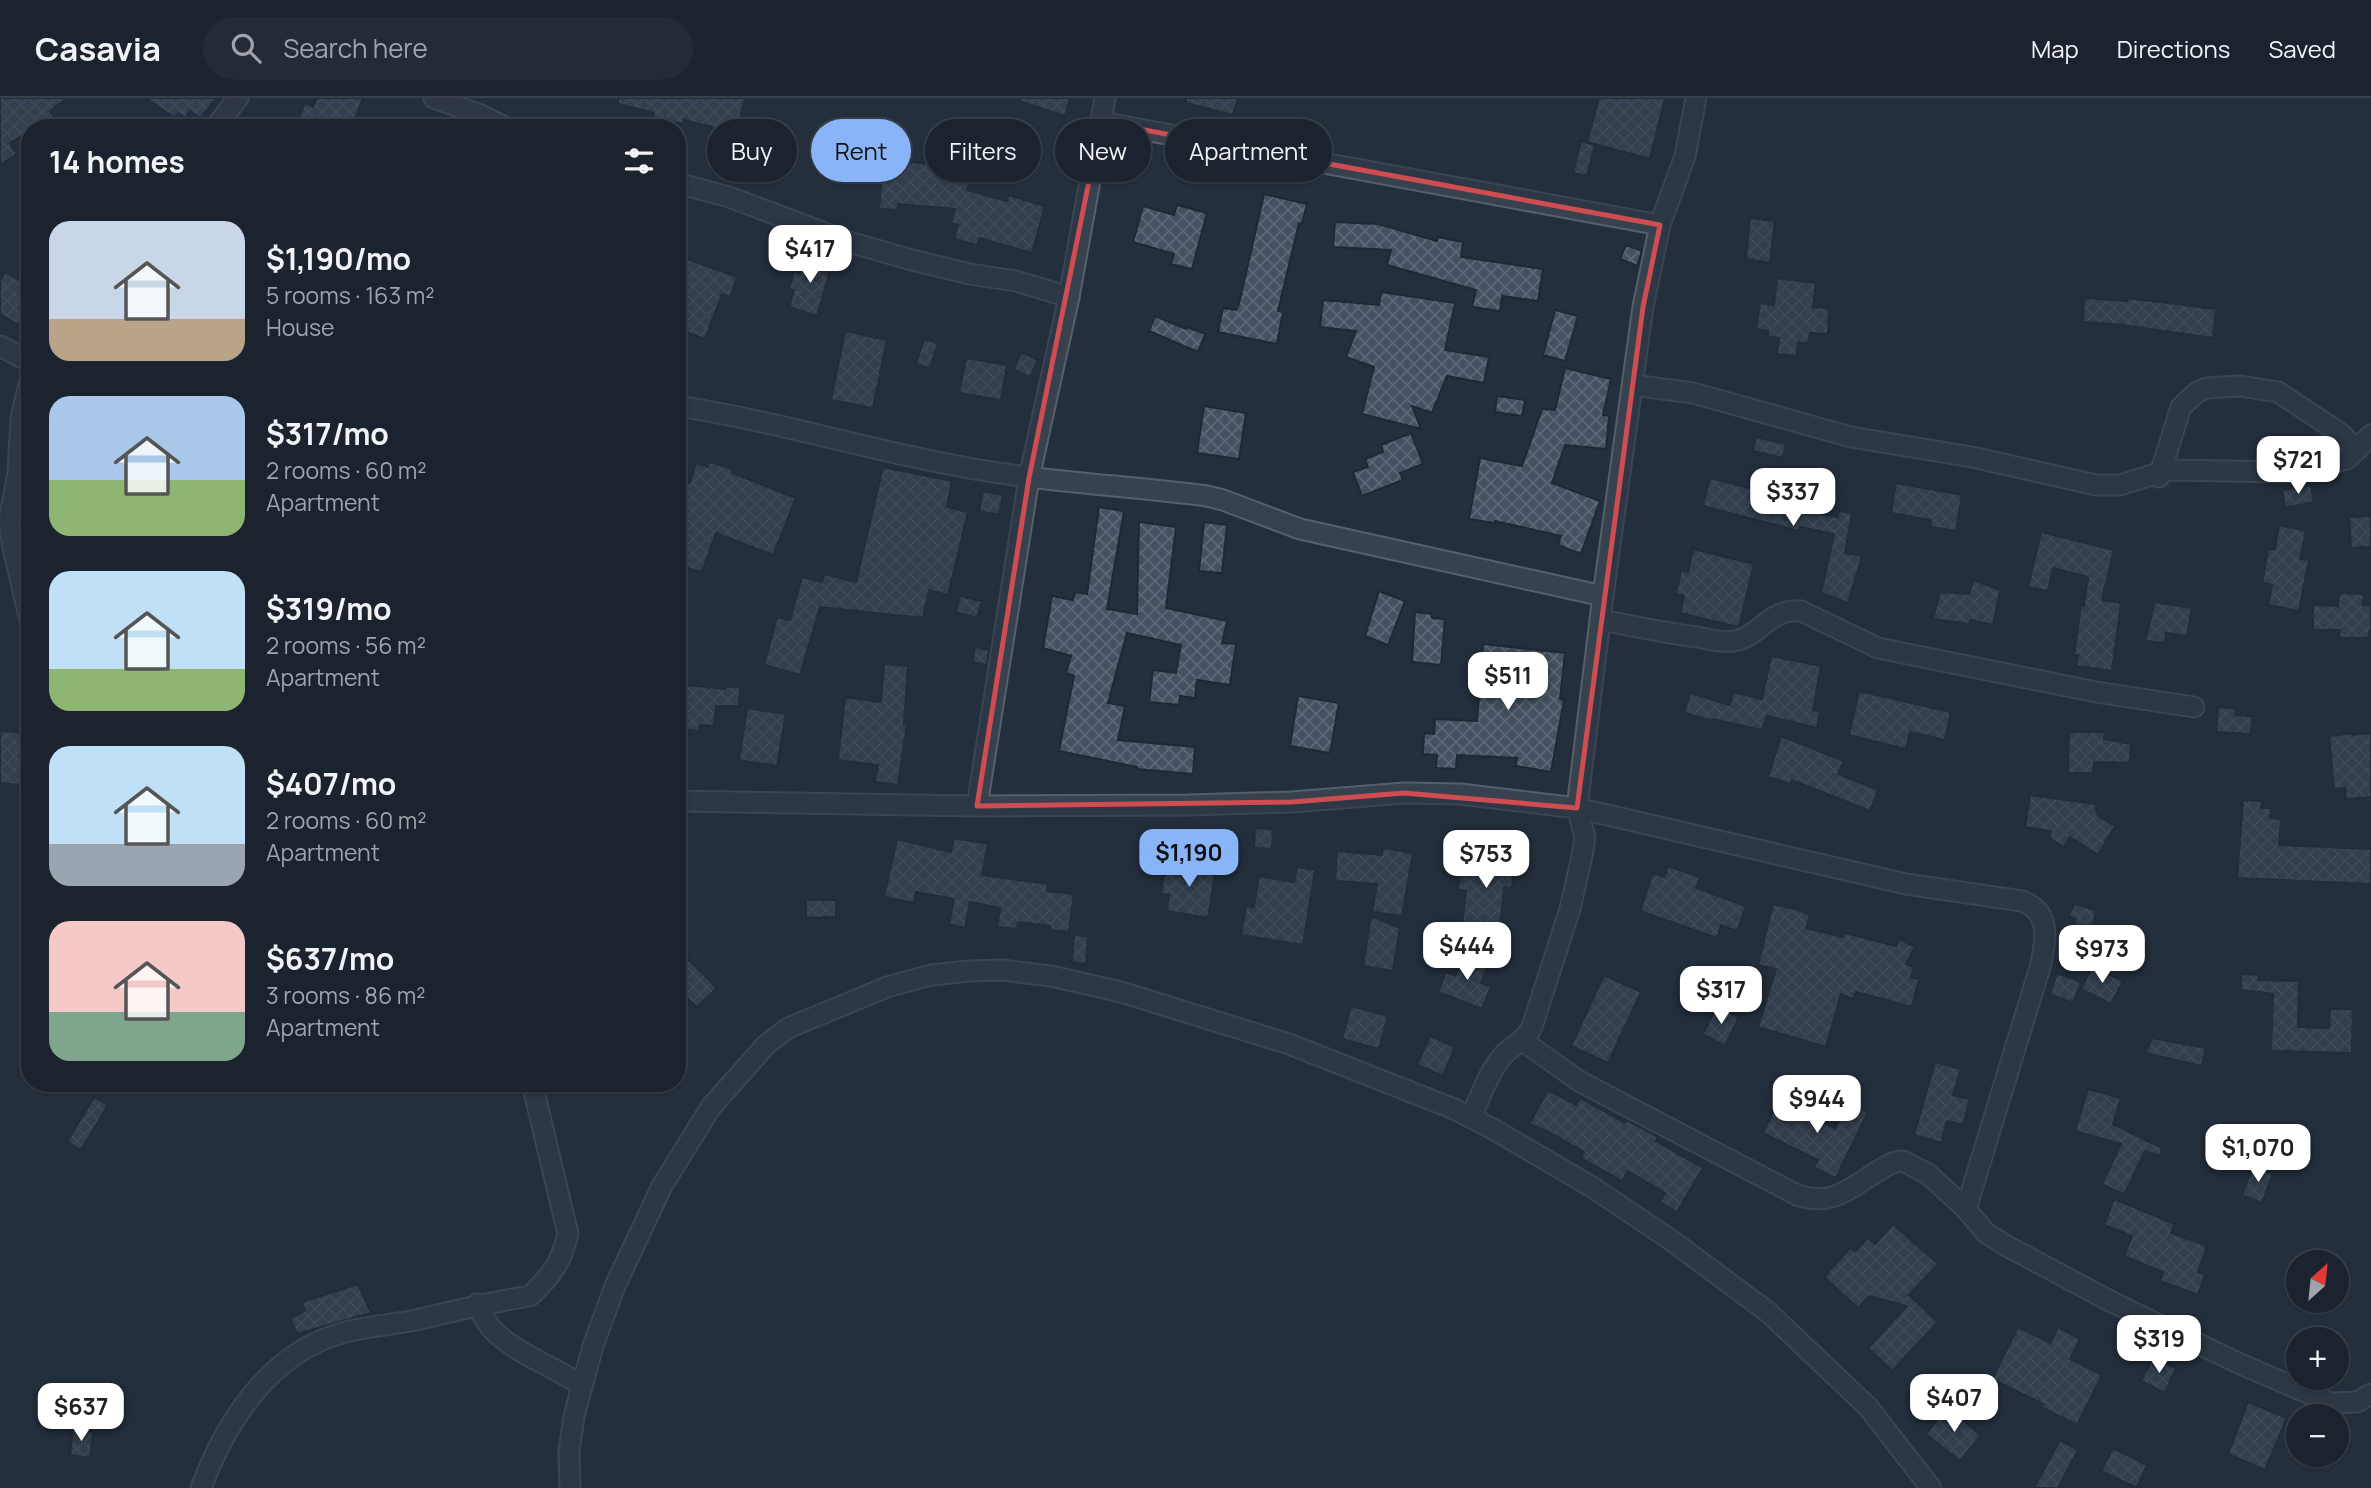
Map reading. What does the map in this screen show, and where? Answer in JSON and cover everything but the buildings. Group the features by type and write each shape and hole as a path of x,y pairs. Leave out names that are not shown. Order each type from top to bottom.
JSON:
{"street":[{"path":"222,119 239,98"},
{"path":"434,98 489,119"},
{"path":"1102,119 1105,98"},
{"path":"1471,1117 1496,1065 1506,1052 1523,1041 1534,1021 1576,883 1585,837 1577,808 1602,596 1643,307 1660,225 1685,156 1696,98"},
{"path":"1151,131 1660,225"},
{"path":"977,806 1029,478 1069,297 1090,182"},
{"path":"686,185 729,197 849,242 912,261 1016,281 1069,297"},
{"path":"0,346 21,357"},
{"path":"1633,385 1693,393 1851,438 2000,462 2096,485 2120,485 2159,474 2287,472 2335,464 2357,450 2371,435"},
{"path":"2159,474 2181,407 2197,392 2207,388 2241,386 2278,392 2340,433 2357,450"},
{"path":"686,408 757,420 952,465 1029,478 1207,496 1300,529 1602,596"},
{"path":"21,418 18,473 9,521 21,582"},
{"path":"1601,620 1659,632 1735,641 1745,638 1775,616 1801,611 1878,648 2096,692 2194,707"},
{"path":"686,801 1189,806 1292,802 1404,793 1460,794 1577,808 1906,884 2022,901 2037,909 2044,927 2041,964 1966,1209"},
{"path":"570,1488 569,1452 574,1416 593,1346 615,1286 662,1186 712,1107 766,1045 788,1028 887,987 931,975 969,971 1026,972 1121,992 1289,1044 1471,1117 1592,1187 1671,1240 1768,1312 1868,1407 1931,1488"},
{"path":"1523,1041 1579,1081 1797,1195 1808,1199 1828,1200 1890,1164 1903,1161 1928,1174 1966,1209 1986,1233 2110,1301 2238,1363 2331,1403 2357,1402 2371,1394"},
{"path":"201,1488 210,1464 241,1410 270,1374 302,1349 342,1333 415,1320 477,1304 530,1296 551,1277 563,1255 568,1234 534,1092"},
{"path":"477,1304 491,1328 514,1346 582,1386"}],"highlighted area":[{"path":"1101,122 1660,225 1643,307 1577,808 1404,793 1292,802 977,806 1029,478"}]}
